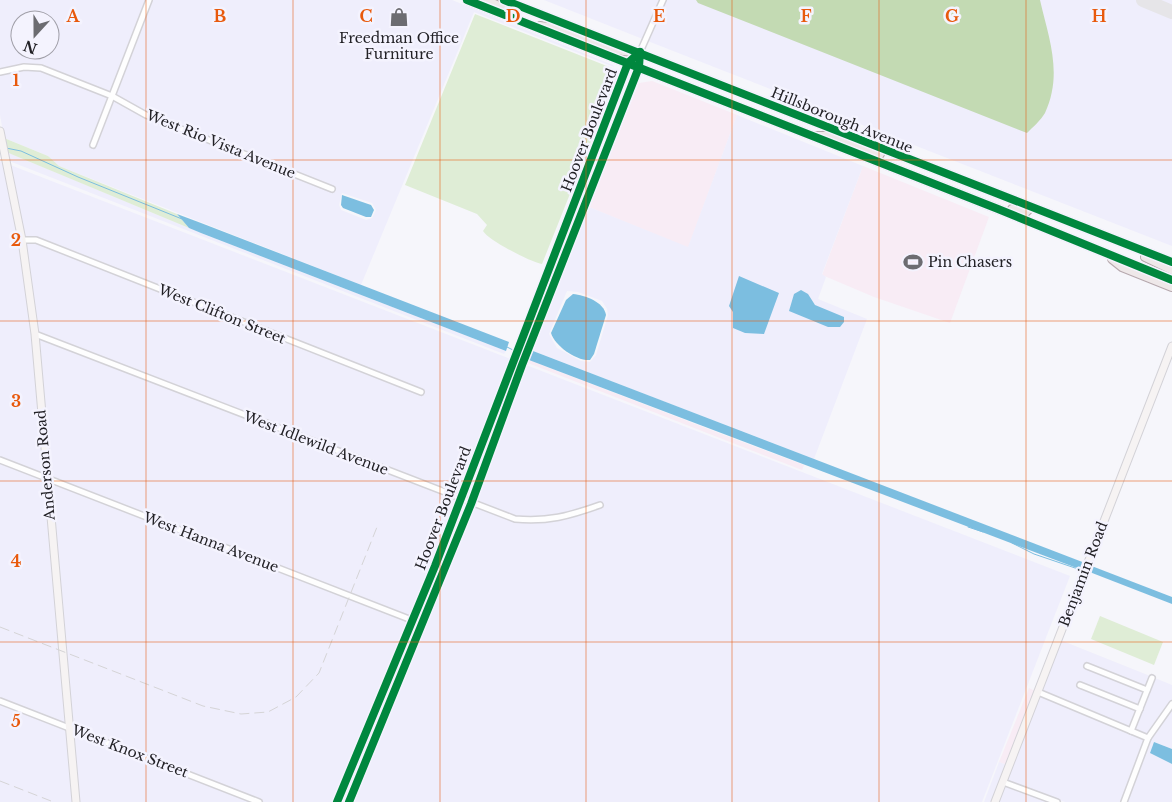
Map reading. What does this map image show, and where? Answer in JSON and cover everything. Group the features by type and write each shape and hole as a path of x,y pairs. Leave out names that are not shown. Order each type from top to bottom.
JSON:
{"main road":[{"name":"Hillsborough Avenue","path":"467,0 960,194 1172,280"},
{"path":"485,0 499,6 512,3"},
{"name":"Hillsborough Avenue","path":"504,0 640,52 894,155 1172,262"},
{"path":"531,26 556,28 619,52 640,52"},
{"name":"Hoover Boulevard","path":"337,802 412,620 628,63 640,52"},
{"name":"Hoover Boulevard","path":"349,802 471,504 522,365 639,67 640,52"},
{"name":"Anderson Road","path":"0,131 22,240 35,334 76,802"},
{"path":"816,137 826,135 874,152 894,155"},
{"path":"960,194 970,193 1021,212 1027,212 1030,208"},
{"path":"1068,222 1172,270"},
{"path":"1103,252 1122,267 1172,287"},
{"name":"Benjamin Road","path":"995,802 1172,346"}],"street":[{"path":"93,145 149,0"},
{"path":"640,52 663,0"},
{"name":"West Rio Vista Avenue","path":"0,72 24,67 41,68 112,96 146,115 332,189"},
{"name":"West Clifton Street","path":"22,240 36,240 421,392"},
{"name":"West Idlewild Avenue","path":"35,334 471,504 515,519 534,521 563,518 600,505"},
{"name":"West Hanna Avenue","path":"0,460 422,624"},
{"path":"1087,666 1147,690"},
{"path":"1132,731 1152,678"},
{"path":"1080,684 1140,709"},
{"path":"1038,692 1148,738"},
{"name":"West Knox Street","path":"0,701 259,802"},
{"path":"1124,802 1148,738 1172,704"},
{"path":"1004,782 1056,802"}],"shaded area":[{"path":"0,0 146,0 110,93 42,66 23,64 0,69"},
{"path":"152,0 452,0 614,67 474,12 361,285 59,166 48,156 4,138 0,115 0,75 23,70 41,71 108,98 89,147 94,148 113,100 145,117 333,192 335,187 147,112 115,95","holes":["342,193 372,203 376,210 372,218 366,220 341,210 339,205"]},
{"path":"544,0 1172,0 1172,246 668,49"},
{"path":"652,81 737,115 688,248 589,207 639,83"},
{"path":"737,115 863,166 822,274 826,277 818,299 867,319 814,459 533,351 589,207 688,247","holes":["567,291 578,292 602,301 607,309 608,315 596,355 590,362 581,361 557,348 549,334"]},
{"path":"7,152 201,233 506,351 504,354 9,161"},
{"path":"0,161 1070,576 982,802 0,802"},
{"path":"863,166 989,217 950,323 874,297 822,275"},
{"path":"529,360 804,465 802,470 528,363"},
{"path":"1060,640 1150,676 1146,686 1086,662 1084,667 1144,692 1139,705 1079,681 1076,686 1137,711 1130,727 1041,690"},
{"path":"1155,678 1172,685 1172,700 1148,734 1135,729"},
{"path":"1029,688 1035,691 1007,765 999,762"},
{"path":"1039,696 1145,739 1121,802 1065,802 1007,780"},
{"path":"1172,708 1172,749 1154,742 1150,753 1172,764 1172,802 1127,802 1150,739"},
{"path":"999,762 1007,765 992,802 984,802"},
{"path":"1005,785 1050,802 998,802"}],"green space":[{"path":"696,0 1040,0 1053,56 1054,70 1050,99 1043,116 1027,133 698,3"},
{"path":"475,14 612,68 617,76 542,264 519,255 486,235 483,231 487,225 477,214 405,185"},
{"path":"4,138 48,156 59,166 177,214 189,228 11,154 7,152"},
{"path":"1100,616 1163,642 1154,665 1091,639"}],"water":[{"path":"342,195 371,205 374,210 371,217 366,217 343,208 341,205"},
{"path":"177,214 509,342 506,351 201,233 189,228"},
{"path":"739,276 779,293 764,334 745,333 733,328 733,312 729,306"},
{"path":"801,290 808,294 815,305 844,317 844,322 840,327 828,327 789,311 794,294"},
{"path":"573,294 583,296 598,303 602,306 606,315 594,354 590,360 579,358 561,348 551,333 566,300"},
{"path":"533,351 1085,563 1082,570 529,360"},
{"path":"1089,565 1172,597 1172,604 1087,571"},
{"path":"1154,742 1172,749 1172,764 1150,753"}],"waterway":[{"path":"6,148 21,151 78,177 182,219"},
{"path":"507,347 515,351"},
{"path":"968,527 983,532"},
{"path":"1012,543 1034,554 1081,570"}],"taxiway":[{"path":"1143,0 1172,12"}],"railway":[{"path":"0,627 203,706 241,714 268,712 296,697 319,673 377,527"},
{"path":"0,781 51,801"}],"cycle path":[{"path":"467,0 998,209 1172,280"},
{"path":"504,0 1172,262"},
{"path":"337,802 435,566 628,63 640,52"},
{"path":"349,802 471,504 522,365 639,67 640,52"}],"place":[{"name":"Freedman Office Furniture","path":"399,17"},
{"name":"Pin Chasers","path":"913,262"}]}
